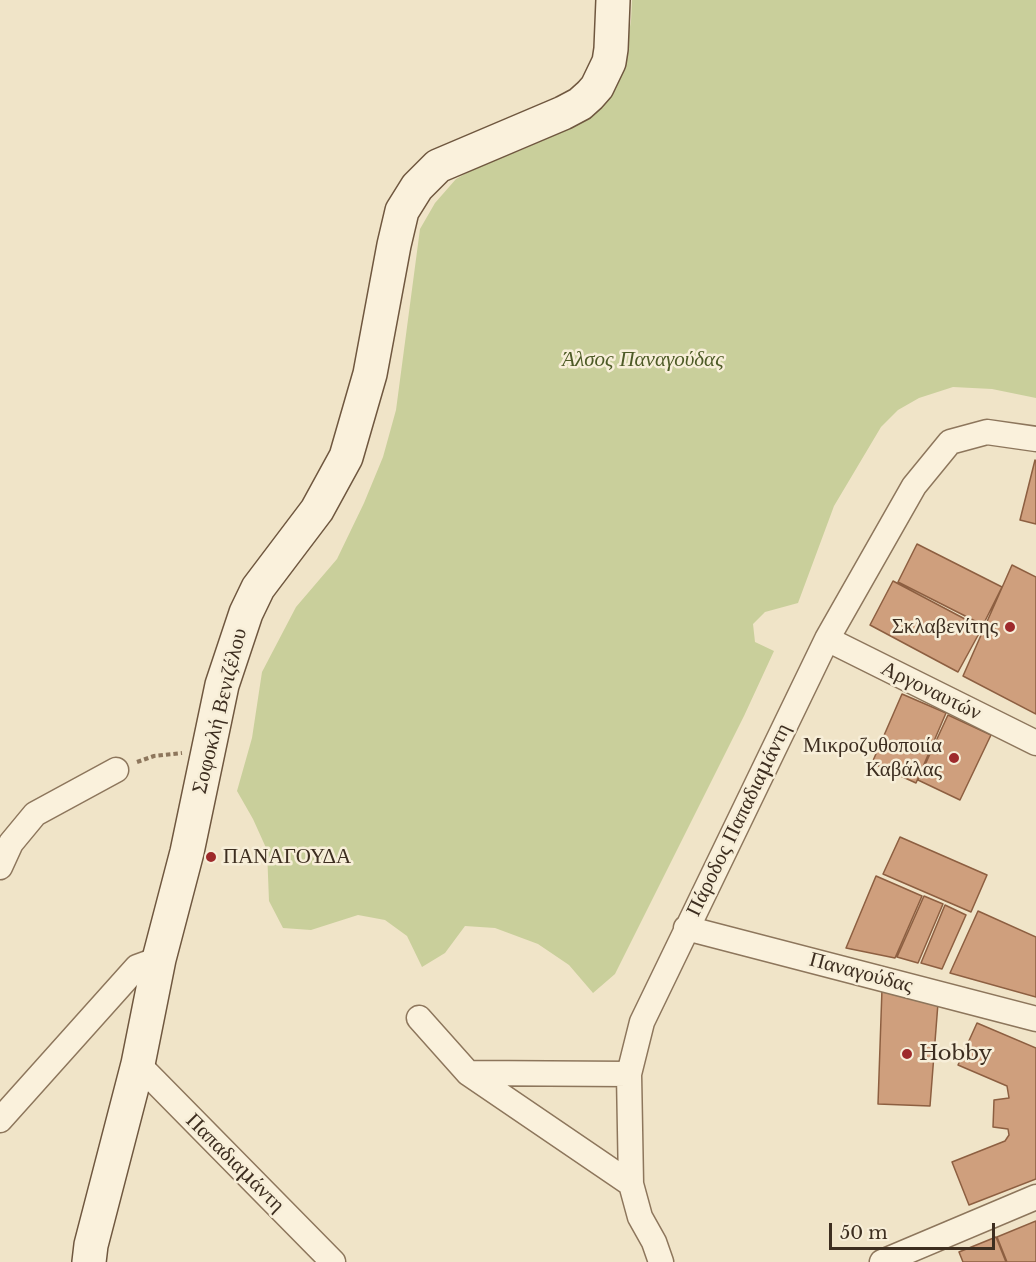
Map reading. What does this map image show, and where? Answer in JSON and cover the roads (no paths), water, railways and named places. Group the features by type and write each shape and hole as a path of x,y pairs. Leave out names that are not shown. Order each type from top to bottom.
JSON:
{"street":[{"name":"Σοφοκλή Βενιζέλου","path":"88,1262 138,1064 159,959 187,852 222,685 234,646 258,588 317,510 346,457 370,374 402,211 408,198 438,166 580,104 597,87 604,74 611,49 613,0"},
{"name":"Πάροδος Παπαδιαμάντη","path":"662,1262 640,1217 631,1184 629,1074 642,1023 827,639 920,478 950,442 987,432 1036,439"},
{"name":"Αργοναυτών","path":"827,639 1036,743"},
{"path":"0,867 11,843 35,814 116,770"},
{"name":"Παναγούδας","path":"686,928 1036,1019"},
{"path":"0,1120 137,967 159,959"},
{"path":"419,1018 468,1073 631,1184"},
{"name":"Παπαδιαμάντη","path":"138,1064 328,1260"},
{"path":"468,1073 629,1074"},
{"path":"882,1262 1036,1197"}],"place":[{"name":"Σκλαβενίτης","path":"1010,627"},
{"name":"Μικροζυθοποιία Καβάλας","path":"954,758"},
{"name":"ΠΑΝΑΓΟΥΔΑ","path":"211,857"},
{"name":"Hobby","path":"907,1054"}],"park label":[{"name":"Άλσος Παναγούδας","path":"643,360"}]}
